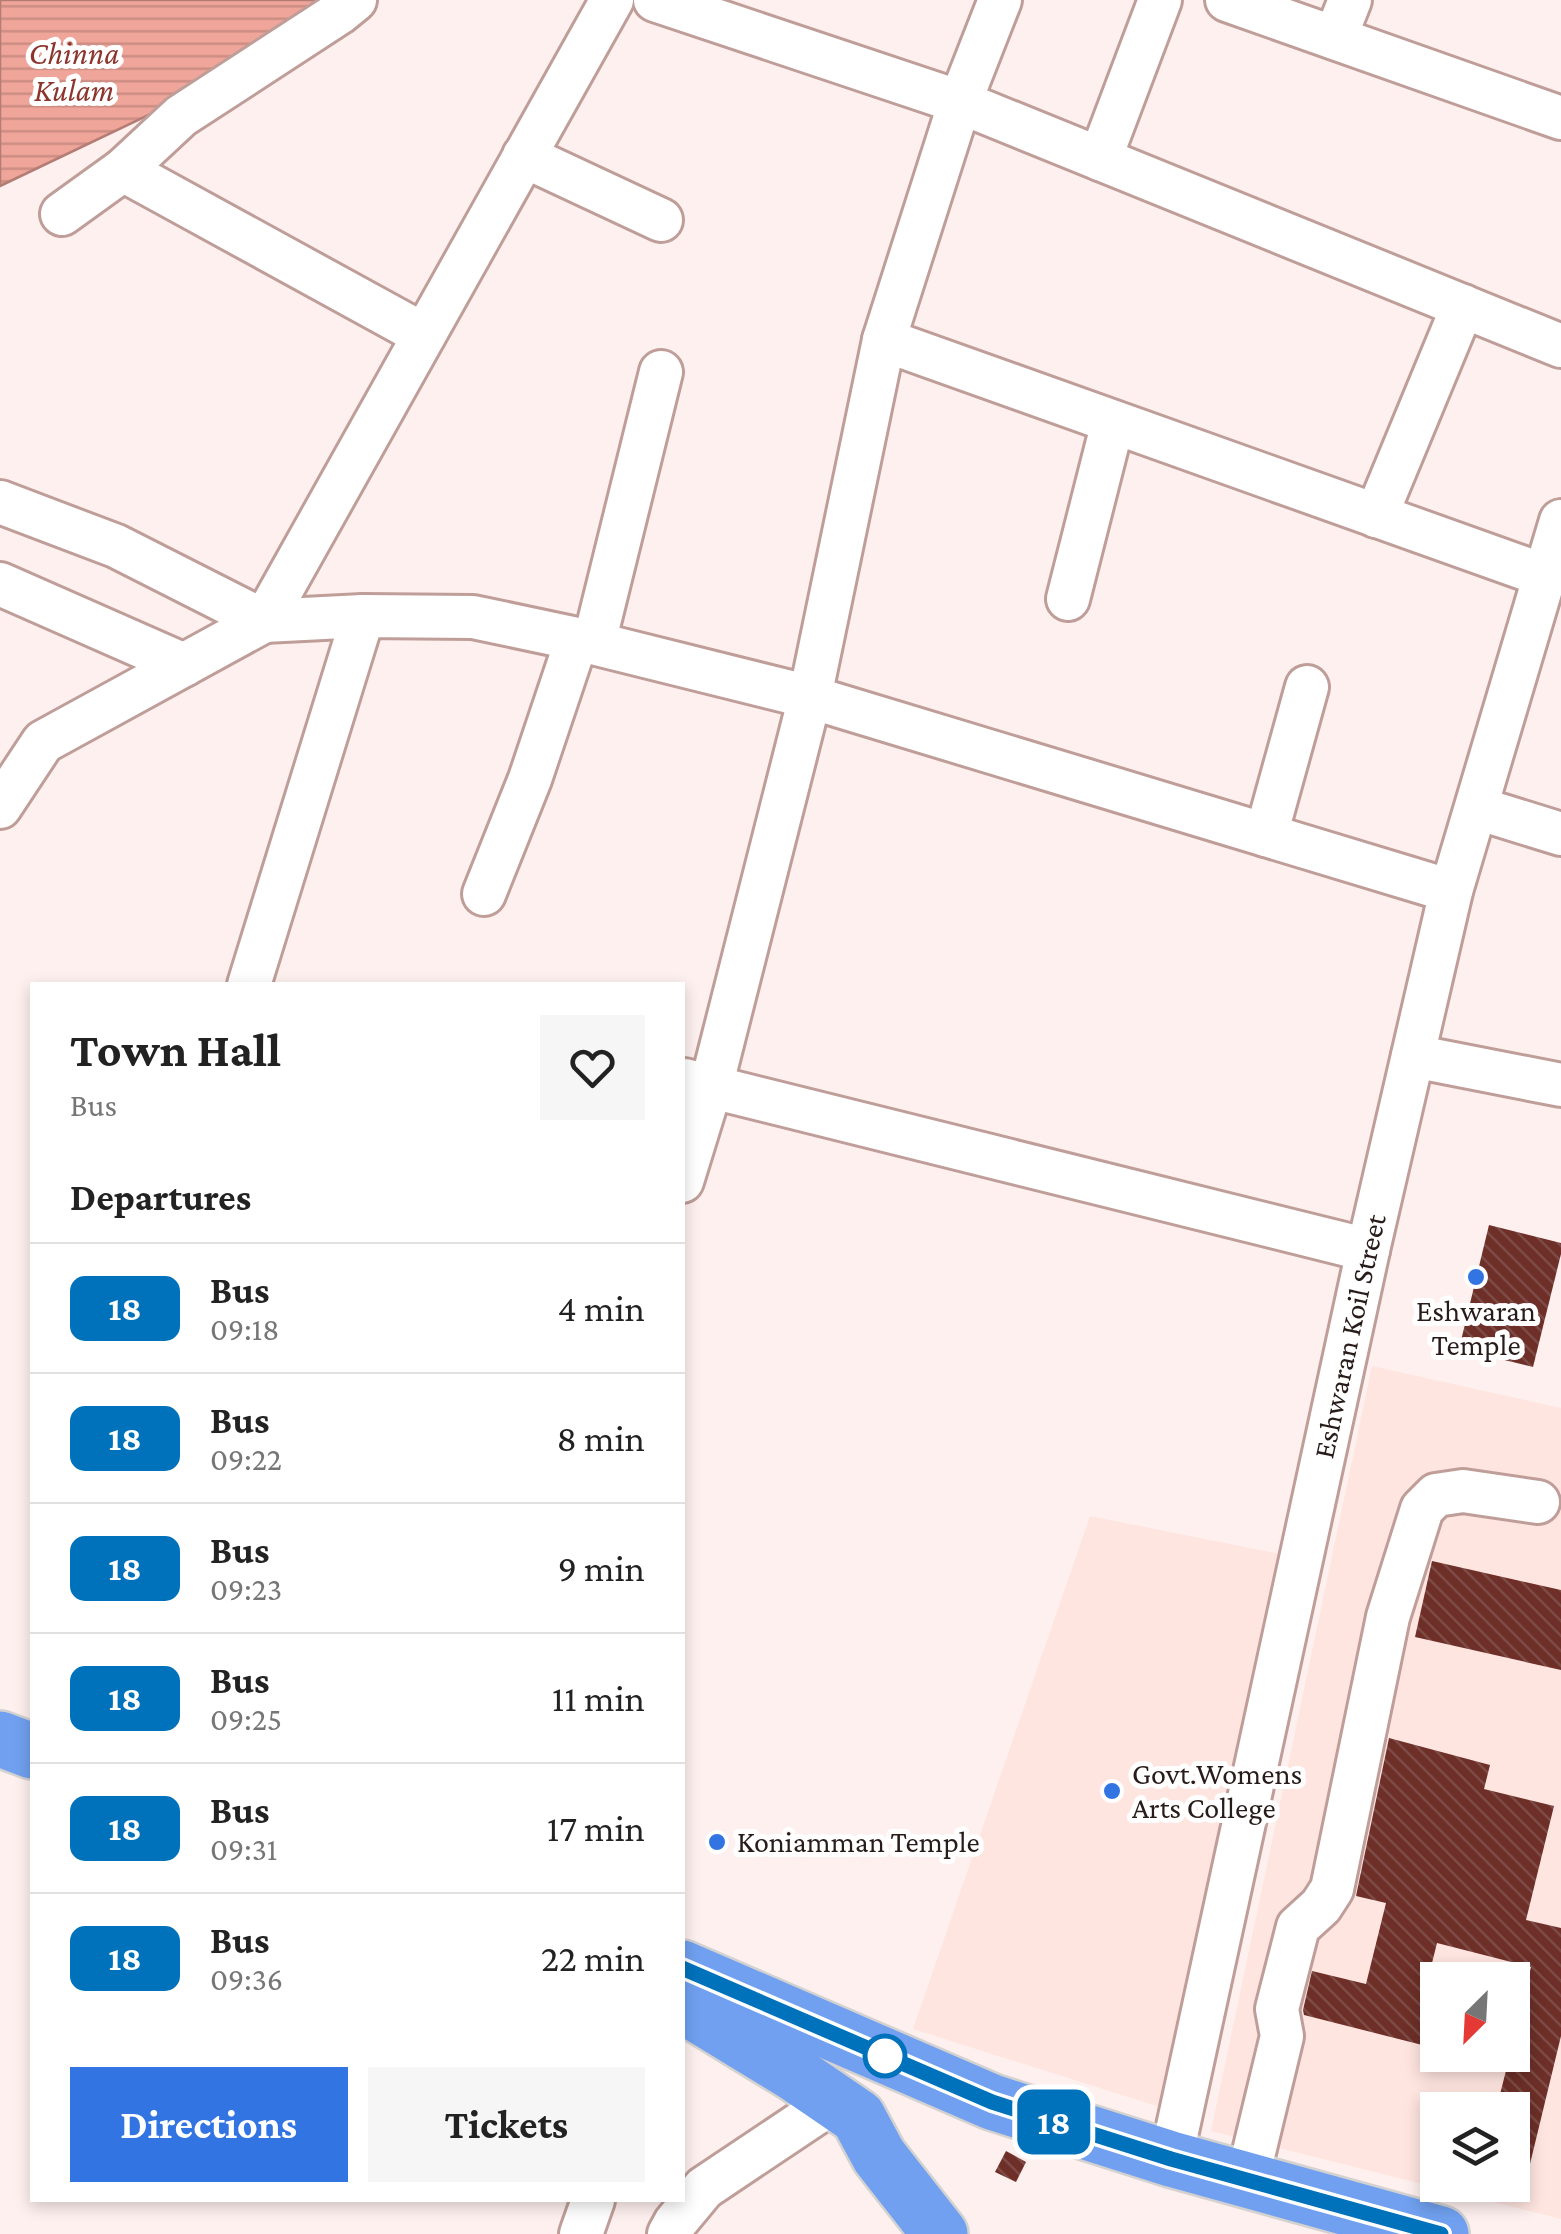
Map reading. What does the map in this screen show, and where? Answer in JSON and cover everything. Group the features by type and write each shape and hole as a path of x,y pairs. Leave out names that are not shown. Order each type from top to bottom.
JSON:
{"highway":[{"path":"0,1707 30,1717"},
{"path":"0,1739 30,1749"},
{"path":"685,1969 992,2102 1171,2159 1441,2234"},
{"path":"685,2007 858,2117 879,2156 940,2234"},
{"path":"879,2156 888,2106 896,2089 937,2079"}],"street":[{"path":"62,214 123,170 181,116 355,0"},
{"path":"264,621 612,0"},
{"path":"655,0 960,102 1561,346"},
{"path":"685,1161 697,1083 810,697 884,340 960,102 1000,0"},
{"path":"1100,159 1160,0"},
{"path":"1227,0 1342,19 1561,118"},
{"path":"524,156 661,220"},
{"path":"123,170 424,335"},
{"path":"1376,516 1463,306"},
{"path":"884,340 1543,575"},
{"path":"484,894 586,641 661,372"},
{"path":"1068,599 1113,422"},
{"path":"0,502 116,546 264,621"},
{"name":"Eshwaran Koil Street","path":"1171,2159 1368,1250 1451,891 1561,521"},
{"path":"0,584 184,665"},
{"path":"250,982 363,616"},
{"path":"0,807 44,742 264,621 363,616 473,617 810,697 1451,891"},
{"path":"1266,835 1307,687"},
{"path":"1477,808 1561,834"},
{"path":"1412,1056 1561,1085"},
{"path":"697,1083 1368,1250"},
{"path":"1247,2181 1282,2036 1278,2009 1298,1927 1332,1890 1388,1617 1422,1509 1436,1495 1463,1491 1538,1502"},
{"path":"669,2234 704,2188 834,2101"},
{"path":"580,2234 592,2202"}],"shaded area":[{"path":"1372,1366 1561,1408 1561,2219 1493,2202 1530,2202 1530,2092 1420,2092 1420,2184 1211,2131"},
{"name":"Govt.Womens Arts College","path":"1090,1516 1280,1554 1160,2107 913,2029"}],"water":[{"name":"Chinna Kulam","path":"0,0 331,0 201,90 0,186"}],"building":[{"path":"1489,1225 1561,1243 1533,1367 1459,1349"},
{"path":"1432,1561 1561,1590 1561,1670 1415,1637"},
{"path":"1389,1738 1490,1765 1484,1789 1554,1806 1526,1920 1561,1928 1561,2036 1530,2164 1530,2092 1501,2092 1506,2072 1530,2072 1530,1962 1511,1962 1437,1943 1432,1962 1420,1962 1420,2044 1304,2015 1312,1971 1366,1984 1386,1903 1356,1896"},
{"path":"1006,2151 1026,2162 1016,2182 995,2172"}],"bus line":[{"name":"18","path":"685,1969 992,2102 1171,2159 1441,2234"}],"place":[{"name":"Eshwaran Temple","path":"1476,1277"},
{"name":"Govt.Womens Arts College","path":"1112,1791"},
{"name":"Koniamman Temple","path":"717,1842"}]}
